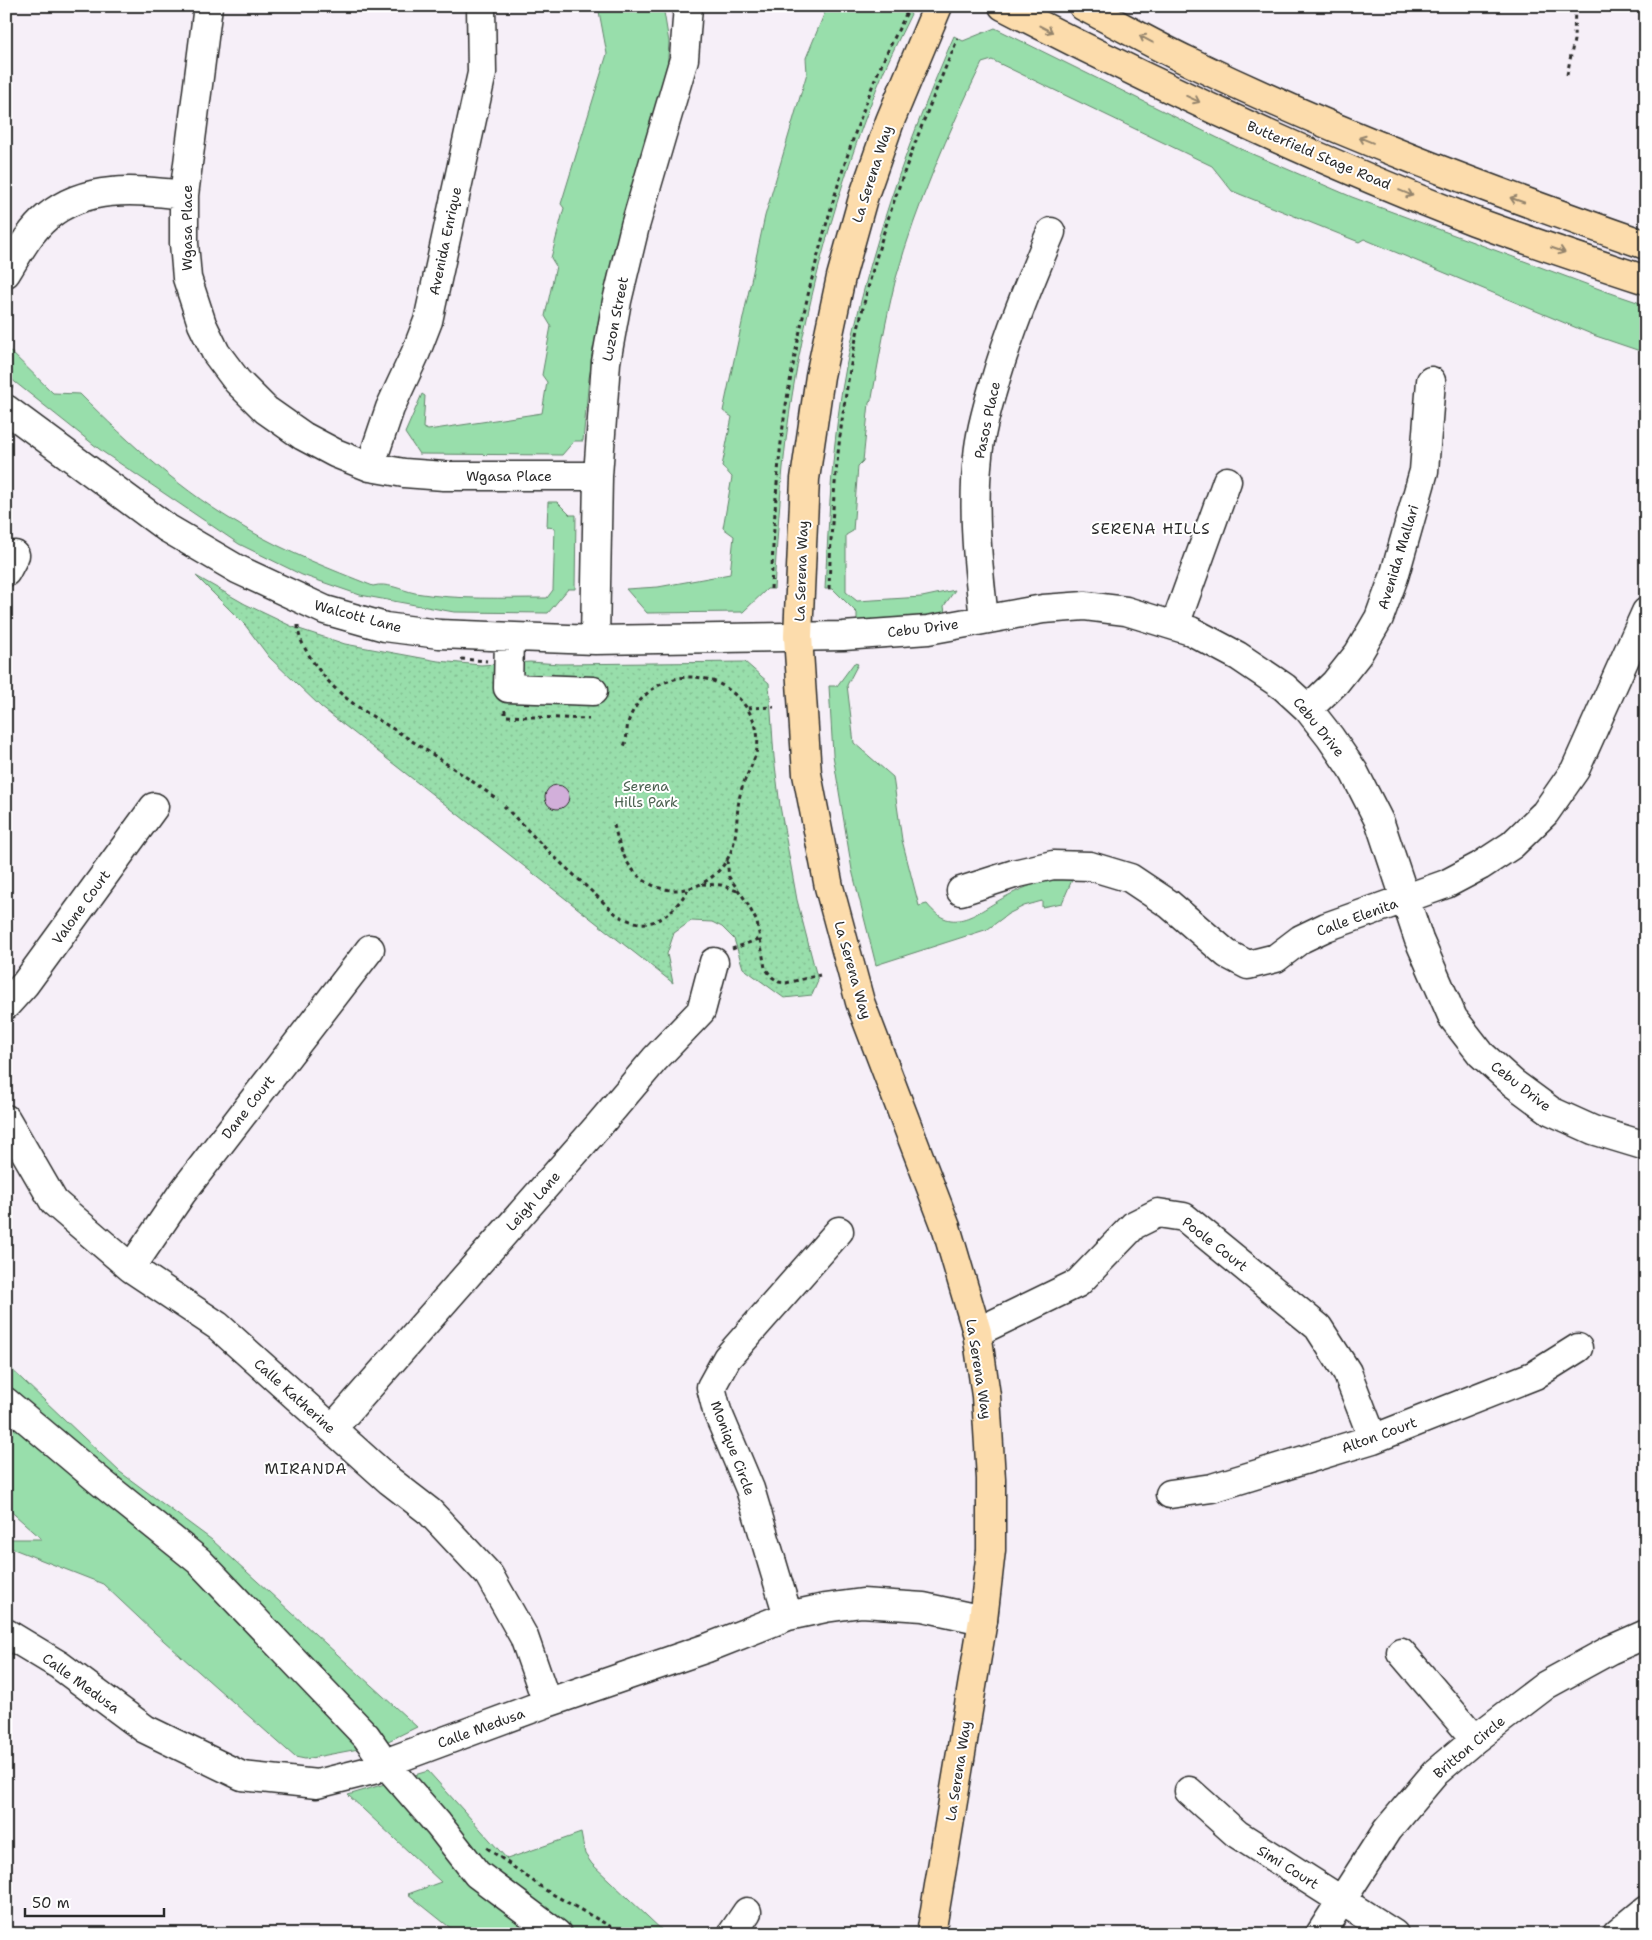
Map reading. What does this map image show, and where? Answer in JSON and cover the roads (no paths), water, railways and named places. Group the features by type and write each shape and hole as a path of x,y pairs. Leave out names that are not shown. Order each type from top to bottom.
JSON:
{"main road":[{"name":"La Serena Way","path":"931,1934 983,1620 990,1550 991,1479 986,1396 976,1332 946,1227 860,1002 829,887 806,774 798,636 805,479 820,376 841,277 863,198 890,121 938,6"},
{"name":"Butterfield Stage Road","path":"1003,6 1155,82 1349,170 1475,221 1646,280"},
{"path":"1083,6 1190,62 1328,124 1505,195 1646,245"}],"street":[{"name":"Wgasa Place","path":"208,6 184,195 184,243 187,278 202,324 216,353 237,381 266,410 303,436 336,453 370,466 404,473 444,476 598,476"},
{"name":"Avenida Enrique","path":"370,466 390,408 428,321 482,73 481,6"},
{"name":"Luzon Street","path":"595,640 598,476 606,362 617,301 636,226 684,59 688,6"},
{"path":"6,274 23,244 47,217 74,200 106,192 138,190 184,195"},
{"name":"Pasos Place","path":"984,619 975,509 978,454 988,407 1003,353 1021,303 1051,232"},
{"name":"Avenida Mallari","path":"1308,709 1334,683 1358,654 1379,618 1394,577 1424,471 1431,381"},
{"name":"Walcott Lane","path":"10,398 167,528 236,569 325,610 385,627 439,634 509,638 595,640 798,636"},
{"path":"1175,625 1227,481"},
{"name":"Cebu Drive","path":"798,636 843,636 928,630 1043,609 1085,606 1126,611 1175,625 1238,656 1284,687 1308,709 1354,772 1380,823 1434,978 1453,1018 1481,1054 1513,1083 1551,1111 1593,1130 1646,1146"},
{"name":"Calle Elenita","path":"961,892 1014,874 1053,865 1090,866 1130,878 1168,904 1227,954 1248,965 1276,958 1301,939 1326,927 1446,884 1480,866 1512,845 1545,813 1575,770 1646,612"},
{"path":"509,638 508,688 593,691"},
{"name":"Valone Court","path":"6,1004 25,984 154,807"},
{"name":"Dane Court","path":"131,1268 182,1193 370,949"},
{"name":"Leigh Lane","path":"332,1429 655,1059 701,1011 714,962"},
{"name":"Calle Katherine","path":"6,1119 54,1202 131,1268 218,1326 390,1481 430,1512 489,1575 524,1637 547,1703"},
{"name":"Poole Court","path":"976,1332 1078,1283 1134,1225 1158,1213 1184,1217 1318,1328 1347,1372 1374,1439"},
{"name":"Monique Circle","path":"788,1616 750,1489 717,1411 711,1387 727,1358 839,1231"},
{"name":"Alton Court","path":"1170,1494 1212,1488 1374,1439 1535,1375 1578,1348"},
{"path":"6,1402 199,1561 366,1736 385,1763 438,1824 477,1874 557,1934"},
{"name":"Calle Medusa","path":"6,1633 59,1664 145,1729 242,1776 317,1784 372,1770 385,1763 547,1703 707,1648 788,1616 824,1608 862,1603 923,1607 983,1620"},
{"name":"Britton Circle","path":"1320,1934 1388,1830 1436,1772 1546,1684 1610,1650 1646,1634"},
{"path":"1401,1652 1475,1739"},
{"name":"Simi Court","path":"1189,1791 1237,1834 1394,1934"},
{"path":"1617,1934 1646,1910"}],"district":[{"name":"SERENA HILLS","path":"1151,529"},
{"name":"MIRANDA","path":"306,1469"}],"park label":[{"name":"Serena Hills Park","path":"646,794"}]}
